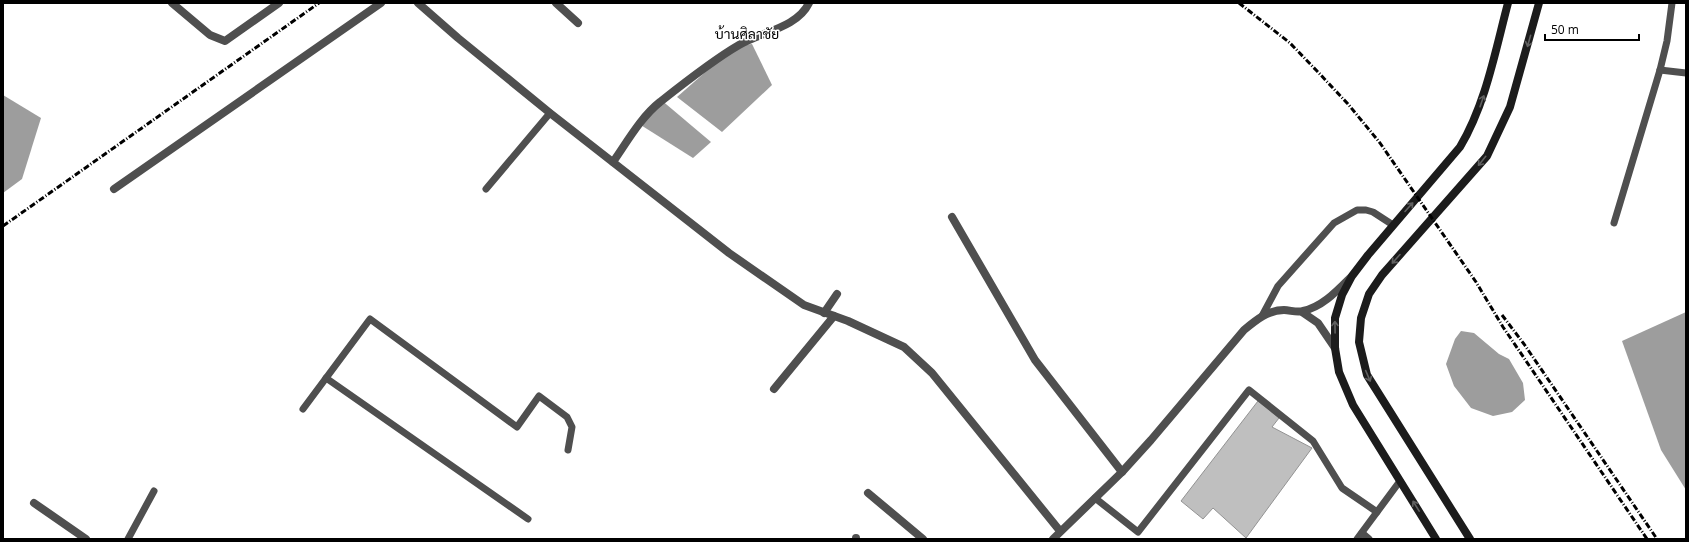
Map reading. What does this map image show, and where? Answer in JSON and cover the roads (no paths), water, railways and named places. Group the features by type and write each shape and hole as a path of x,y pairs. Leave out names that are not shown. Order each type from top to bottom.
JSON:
{"main road":[{"path":"1436,539 1353,405 1340,372 1335,348 1335,318 1342,295 1352,276 1393,225 1460,147 1472,127 1483,98 1508,3"},
{"path":"1470,539 1367,375 1359,342 1361,318 1369,294 1382,275 1487,156 1510,107 1539,3"}],"street":[{"path":"172,3 210,35 225,41 279,3"},
{"path":"114,189 381,3"},
{"path":"418,3 458,38 550,113 729,252 804,305 848,321 904,347 932,373 1060,532"},
{"path":"556,3 578,23"},
{"path":"613,162 628,140 658,103 740,44 783,26 800,15 809,3"},
{"path":"952,217 1035,360 1122,472"},
{"path":"1302,312 1329,298 1352,276"},
{"path":"824,312 837,294"},
{"path":"1053,539 1122,472 1192,394 1244,330 1262,316 1284,310 1302,312 1318,323 1335,348"},
{"path":"774,389 834,316"},
{"path":"868,493 923,539"},
{"path":"34,503 86,539"}],"lane":[{"path":"1614,223 1660,70 1667,41 1672,3"},
{"path":"1660,70 1686,73"},
{"path":"486,189 550,113"},
{"path":"1262,316 1278,286 1334,223 1357,210 1366,210 1373,212 1393,225"},
{"path":"303,409 370,319 517,427 539,396 567,417 572,427 568,450"},
{"path":"326,378 528,519"},
{"path":"1095,498 1138,532 1249,390 1313,441 1342,488 1377,512"},
{"path":"1369,539 1360,536 1400,481"},
{"path":"128,539 154,491"}],"railway":[{"path":"3,226 319,3"},
{"path":"1239,3 1290,43 1348,104 1380,143 1476,282 1503,327 1647,539"},
{"path":"1502,315 1524,344 1657,539"}],"district":[{"name":"บ้านศิลาชัย","path":"747,33"}]}
